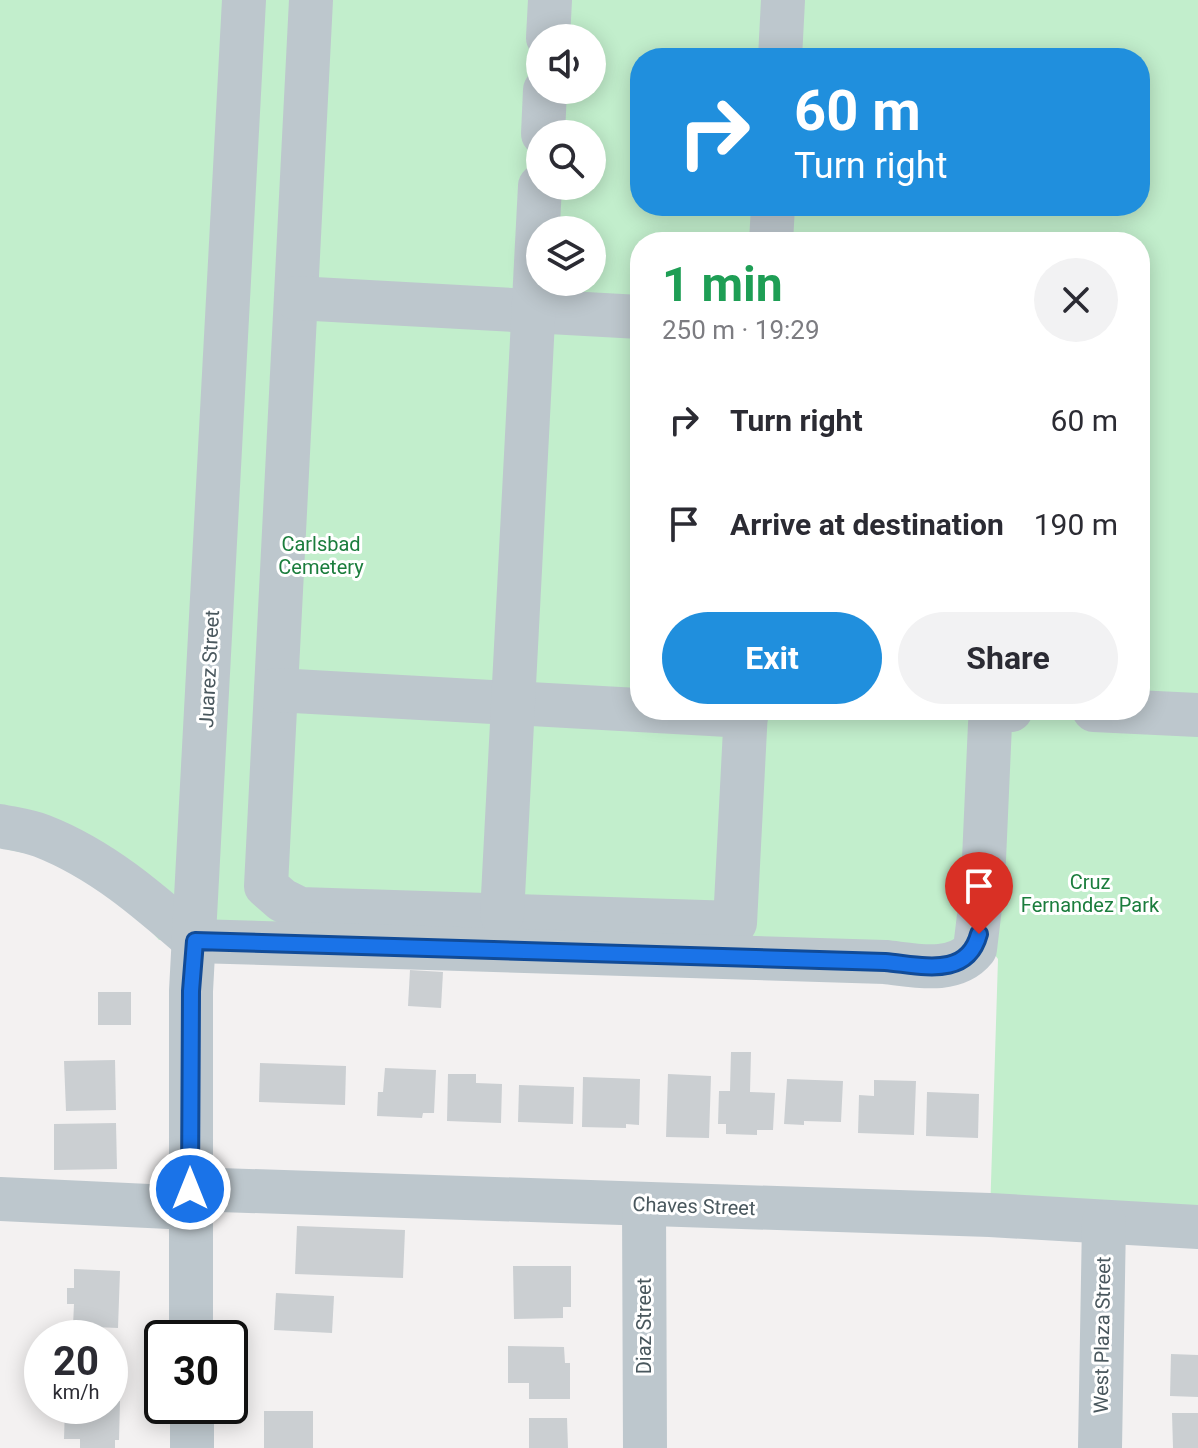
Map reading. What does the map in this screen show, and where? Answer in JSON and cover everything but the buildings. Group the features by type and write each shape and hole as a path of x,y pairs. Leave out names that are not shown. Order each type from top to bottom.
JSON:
{"street":[{"name":"Juarez Street","path":"191,1320 191,991 244,0"},
{"path":"311,0 266,886 282,900 300,909 735,923 746,720"},
{"path":"549,24 550,0"},
{"path":"781,48 783,0"},
{"path":"502,915 539,200"},
{"path":"296,298 630,316"},
{"path":"276,690 630,708"},
{"path":"1150,713 1198,715"},
{"path":"0,826 40,835 79,853 117,876 195,941 870,961 936,967 958,962 975,949 979,934 990,724 993,720"},
{"name":"Chaves Street","path":"0,1199 190,1198 644,1205 1198,1227"},
{"name":"Diaz Street","path":"644,1205 645,1448"},
{"name":"West Plaza Street","path":"1100,1448 1104,1222"},
{"path":"192,1424 192,1448"}],"green space":[{"name":"Carlsbad Cemetery","path":"0,0 1198,0 1198,1227 990,1215 998,959 979,934 885,962 159,940 113,890 49,858 0,848"}],"route":[{"path":"190,1189 191,991 195,941 885,962 936,967 969,956 975,949 979,934"}],"park label":[{"name":"Cruz Fernandez Park","path":"1090,894"}]}
